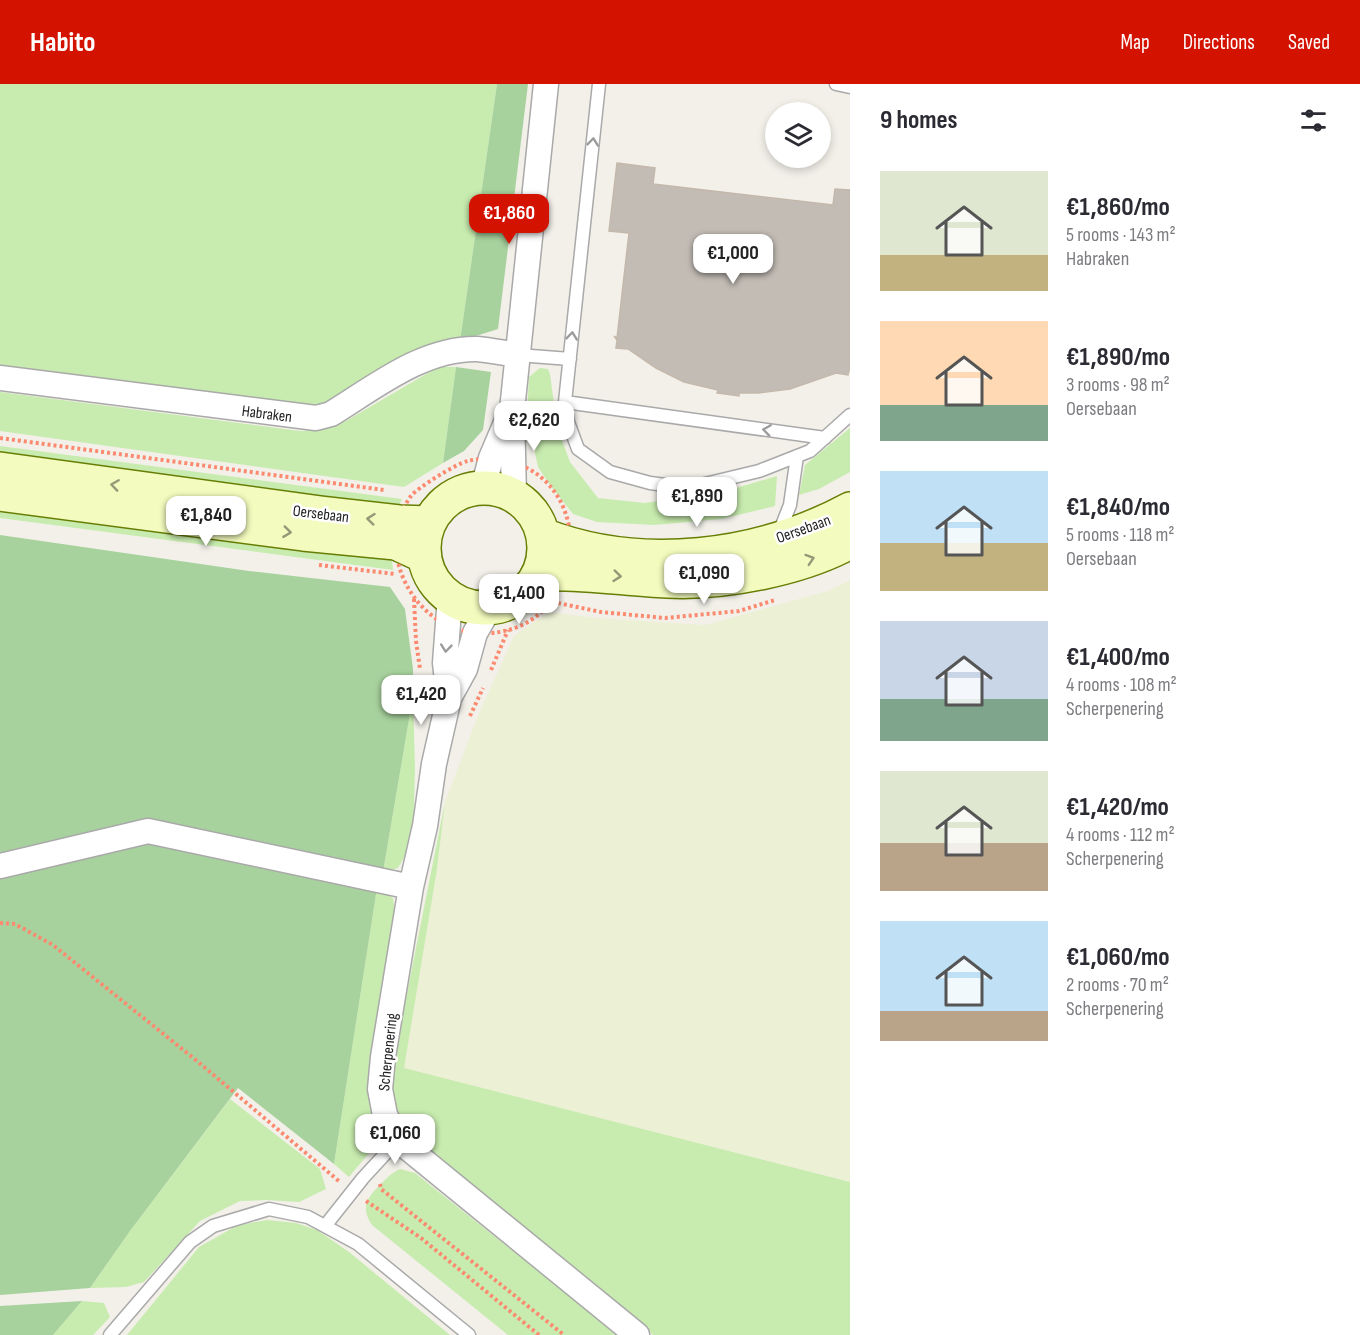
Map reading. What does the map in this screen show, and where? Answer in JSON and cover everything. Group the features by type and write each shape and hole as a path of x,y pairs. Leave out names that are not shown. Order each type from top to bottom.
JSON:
{"main road":[{"name":"Oersebaan","path":"0,469 321,513 407,518"},
{"path":"496,469 498,489 514,496 533,512 555,557 526,591 482,620 469,606 449,611 433,580 407,518 441,505 496,469"},
{"name":"Oersebaan","path":"0,494 303,534 407,518"},
{"name":"Oersebaan","path":"555,557 595,551 666,558 746,548 824,523 850,509"},
{"name":"Oersebaan","path":"555,557 668,581 728,578 785,567 832,552 850,542"}],"street":[{"path":"496,469 512,410 546,84"},
{"name":"Habraken","path":"0,378 316,418 331,414 414,364 443,353 476,349 518,355"},
{"name":"Scherpenering","path":"449,611 445,663 449,698"},
{"name":"Scherpenering","path":"482,620 465,669 449,698 434,764 425,826 411,887 380,1089 385,1115 399,1140 637,1335"},
{"path":"0,866 148,831 411,887"}],"lane":[{"path":"599,84 565,402 568,422 578,449 610,472 650,483 688,488 759,471 810,451 850,415"},
{"path":"836,84 850,87"},
{"path":"518,355 570,359"},
{"path":"565,402 825,438"},
{"path":"776,538 790,505 797,456"},
{"path":"325,1226 363,1178 399,1140"},
{"path":"110,1335 190,1242 213,1226 269,1209 308,1217 358,1244 469,1335"}],"path":[{"name":"Oersebaan","path":"0,438 407,518"},
{"path":"466,461 496,469 536,474 551,488 562,504 569,523 555,557 552,602 532,618 509,629 492,633 482,620 449,611 429,614 414,598 401,575 407,518 441,474 466,461"},
{"path":"414,598 416,641 421,670"},
{"path":"0,923 15,924 53,945 197,1061 353,1192 421,1238 539,1335"},
{"path":"378,1161 381,1189 564,1335"}],"green space":[{"path":"0,84 497,84 460,341 429,344 317,406 0,366"},
{"path":"497,84 528,84 498,329 460,341"},
{"path":"438,367 456,367 443,463 404,487 0,431 0,392 300,431 321,430 346,421"},
{"path":"456,367 491,372 483,430 464,451 443,463"},
{"path":"540,368 548,369 550,374 557,427 570,462 598,498 645,503 726,491 777,476 775,506 721,519 654,525 597,522 573,514 538,467 527,416 529,377"},
{"path":"850,428 850,472 819,489 799,495 805,465"},
{"path":"0,446 402,499 395,515 0,462"},
{"path":"0,503 391,551 393,570 0,518"},
{"path":"0,535 249,571 390,587 405,609 413,669 413,696 383,872 377,888 334,1164 238,1088 90,1288 0,1295"},
{"path":"850,580 850,1182 403,1068 437,869 445,802 477,718 514,636 549,612 596,618 705,625 828,591"},
{"path":"413,696 415,768 413,842 398,868 383,872"},
{"path":"445,802 437,869 404,1068 850,1182 850,1335 653,1335 416,1142 400,1117 394,1099 392,1069"},
{"path":"377,888 393,898 397,922 371,1081 370,1103 375,1124 374,1138 369,1153 349,1177 334,1164"},
{"path":"230,1099 320,1169 326,1189 299,1202 240,1201 200,1221 144,1282 126,1287 90,1288 130,1231"},
{"path":"400,1169 415,1173 618,1335 508,1335 372,1225 366,1213 369,1198 387,1178"},
{"path":"267,1220 296,1223 317,1230 349,1252 450,1335 127,1335 199,1247 238,1225"},
{"path":"82,1301 104,1303 110,1317 93,1335 53,1335"},
{"path":"82,1301 53,1335 0,1335 0,1306"}],"building":[{"path":"617,163 655,168 653,184 833,205 835,189 850,190 850,366 848,375 836,373 790,389 739,393 739,396 717,393 718,390 684,382 656,368 628,349 616,348 617,340 614,336 617,338 629,233 609,231"}]}
